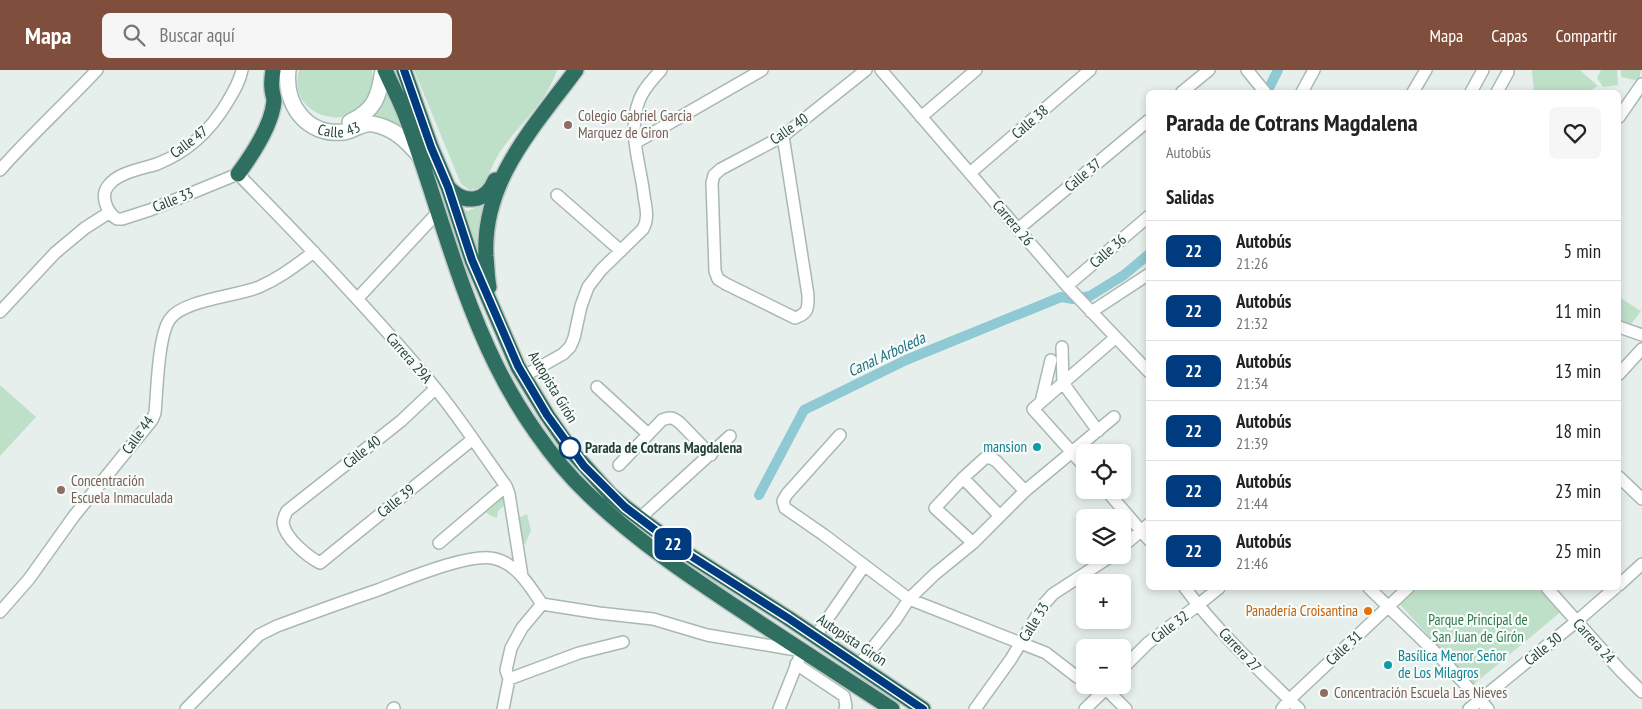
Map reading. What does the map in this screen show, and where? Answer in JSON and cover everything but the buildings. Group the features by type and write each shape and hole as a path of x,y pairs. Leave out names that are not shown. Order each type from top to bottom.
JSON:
{"highway":[{"path":"238,174 250,157 268,120 274,101 272,88 273,70"},
{"path":"384,70 408,122 439,211 462,288 496,366 538,434 561,464 585,492 654,551 799,657 892,709"},
{"name":"Autopista Girón","path":"404,70 431,147 448,187 472,260 497,318 524,376 547,415 579,460 610,494 683,551 788,618 923,709"},
{"path":"448,187 461,197 469,199 478,198 492,189 501,165 518,136 538,108 562,83 561,70"},
{"path":"497,318 487,271 486,243 491,205 504,171 512,158 576,70"}],"street":[{"path":"0,170 35,131 97,70"},
{"name":"Calle 47","path":"110,212 105,204 104,196 108,184 120,176 172,157 197,140 219,116 236,88 242,70"},
{"name":"Calle 43","path":"288,70 287,88 293,105 309,123 331,131 350,130 366,123 382,126 403,138 420,156"},
{"name":"Calle 43","path":"295,70 294,89 300,102 309,113 321,120 335,124 349,122 362,116 372,106 379,94 384,70"},
{"path":"524,376 570,348 581,306 588,288 601,270 643,229 646,222 643,180 635,143 635,120 639,101 661,70"},
{"name":"Calle 40","path":"784,136 808,295 808,309 803,316 795,318 718,279 715,271 712,183 714,175 721,169 784,136 866,70"},
{"name":"Carrera 26","path":"881,70 1067,286 1146,368"},
{"path":"921,117 976,70"},
{"name":"Calle 38","path":"970,173 1090,70"},
{"path":"1184,90 1209,70"},
{"path":"1247,70 1258,88"},
{"path":"1303,90 1314,70"},
{"path":"1414,90 1426,70"},
{"path":"1471,90 1483,70"},
{"path":"635,143 757,71"},
{"path":"1498,90 1508,72"},
{"path":"1621,115 1642,84"},
{"name":"Calle 37","path":"1018,230 1146,123"},
{"name":"Calle 33","path":"110,212 117,219 122,219 150,210 238,174"},
{"name":"Carrera 29A","path":"238,174 358,299 435,389 467,430 506,486 509,494 522,576"},
{"path":"557,195 620,251"},
{"path":"358,299 439,211"},
{"path":"0,312 55,254 85,228 110,212"},
{"name":"Calle 36","path":"1067,286 1146,219"},
{"name":"Calle 44","path":"0,612 29,579 74,516 152,420 155,413 164,330 169,319 177,311 196,304 258,287 286,273 314,252"},
{"path":"1091,312 1146,276"},
{"path":"1621,328 1642,335"},
{"path":"1037,405 1115,338"},
{"path":"1062,347 1063,383 1098,431"},
{"path":"1621,372 1642,349"},
{"path":"1051,360 1037,405 1041,419 1076,457"},
{"path":"597,387 648,434"},
{"name":"Calle 40","path":"320,564 309,557 285,530 282,520 287,512 401,421 435,389"},
{"path":"618,465 662,420 668,417 675,419 711,455"},
{"path":"858,666 909,600 935,574 973,542 1025,491 1114,417"},
{"path":"840,435 787,494 783,504 909,600 1046,652 1076,676"},
{"path":"640,519 730,436"},
{"name":"Calle 39","path":"320,564 472,439"},
{"path":"973,542 935,508 963,478 985,458 991,458 1025,491"},
{"path":"963,478 999,515"},
{"path":"1621,479 1642,499"},
{"path":"439,543 506,486"},
{"path":"1115,499 1146,532 1131,541"},
{"path":"186,709 259,635 278,626 430,570 473,558 495,558 522,576 542,604 598,614 653,618 708,635 799,657 844,696 845,709"},
{"name":"Calle 33","path":"975,709 1011,659 1040,609 1053,594 1099,564"},
{"path":"1621,583 1642,564"},
{"path":"815,637 864,566"},
{"name":"Carrera 27","path":"1186,590 1198,606 1286,704 1299,709"},
{"name":"Calle 32","path":"1131,660 1148,643 1217,590"},
{"path":"1371,590 1439,656 1488,709"},
{"name":"Calle 31","path":"1286,704 1406,590"},
{"name":"Carrera 24","path":"1549,590 1642,692"},
{"name":"Calle 30","path":"1469,709 1614,590"},
{"path":"503,709 509,679 506,670 511,648 522,628 542,604"},
{"path":"509,679 579,653 623,642"},
{"path":"779,709 799,657"},
{"path":"1085,709 1097,694"},
{"path":"1112,694 1126,709"}],"green space":[{"path":"299,70 372,70 371,92 362,107 349,116 333,117 317,113 305,103 298,89"},
{"path":"414,70 557,70 546,93 500,152 483,187 470,190 461,184"},
{"path":"1580,70 1598,86 1591,90 1534,90 1532,71"},
{"path":"1601,70 1617,70 1618,85 1603,87 1597,78"},
{"path":"1621,70 1641,70 1639,81 1621,77"},
{"path":"385,82 405,133 367,118"},
{"path":"486,203 478,251 482,269 461,209 468,211"},
{"path":"1621,298 1641,311 1629,327 1621,323"},
{"path":"0,385 36,417 0,456"},
{"path":"498,495 503,499 504,506 498,511 497,518 483,510"},
{"path":"527,514 531,531 525,544 520,543 518,537 521,530 517,528 516,519"},
{"name":"Parque Principal de San Juan de Girón","path":"1410,590 1546,590 1563,610 1473,685 1397,601"}],"waterway":[{"name":"Canal Arboleda","path":"1269,88 1278,70"},
{"name":"Canal Arboleda","path":"1084,297 1090,296 1124,275 1146,257"},
{"name":"Canal Arboleda","path":"759,495 804,410 906,360 1061,297 1073,299"}],"bus line":[{"name":"22","path":"404,70 431,147 448,187 472,260 518,366 547,415 574,454 610,494 683,551 788,618 923,709"}],"place":[{"name":"Colegio Gabriel Garcia Marquez de Giron","path":"568,125"},
{"name":"mansion","path":"1037,447"},
{"name":"Parada de Cotrans Magdalena","path":"570,448"},
{"name":"Concentración Escuela Inmaculada","path":"61,490"},
{"name":"Panadería Croisantina","path":"1368,611"},
{"name":"Basílica Menor Señor de Los Milagros","path":"1388,665"},
{"name":"Concentración Escuela Las Nieves","path":"1324,693"}]}
